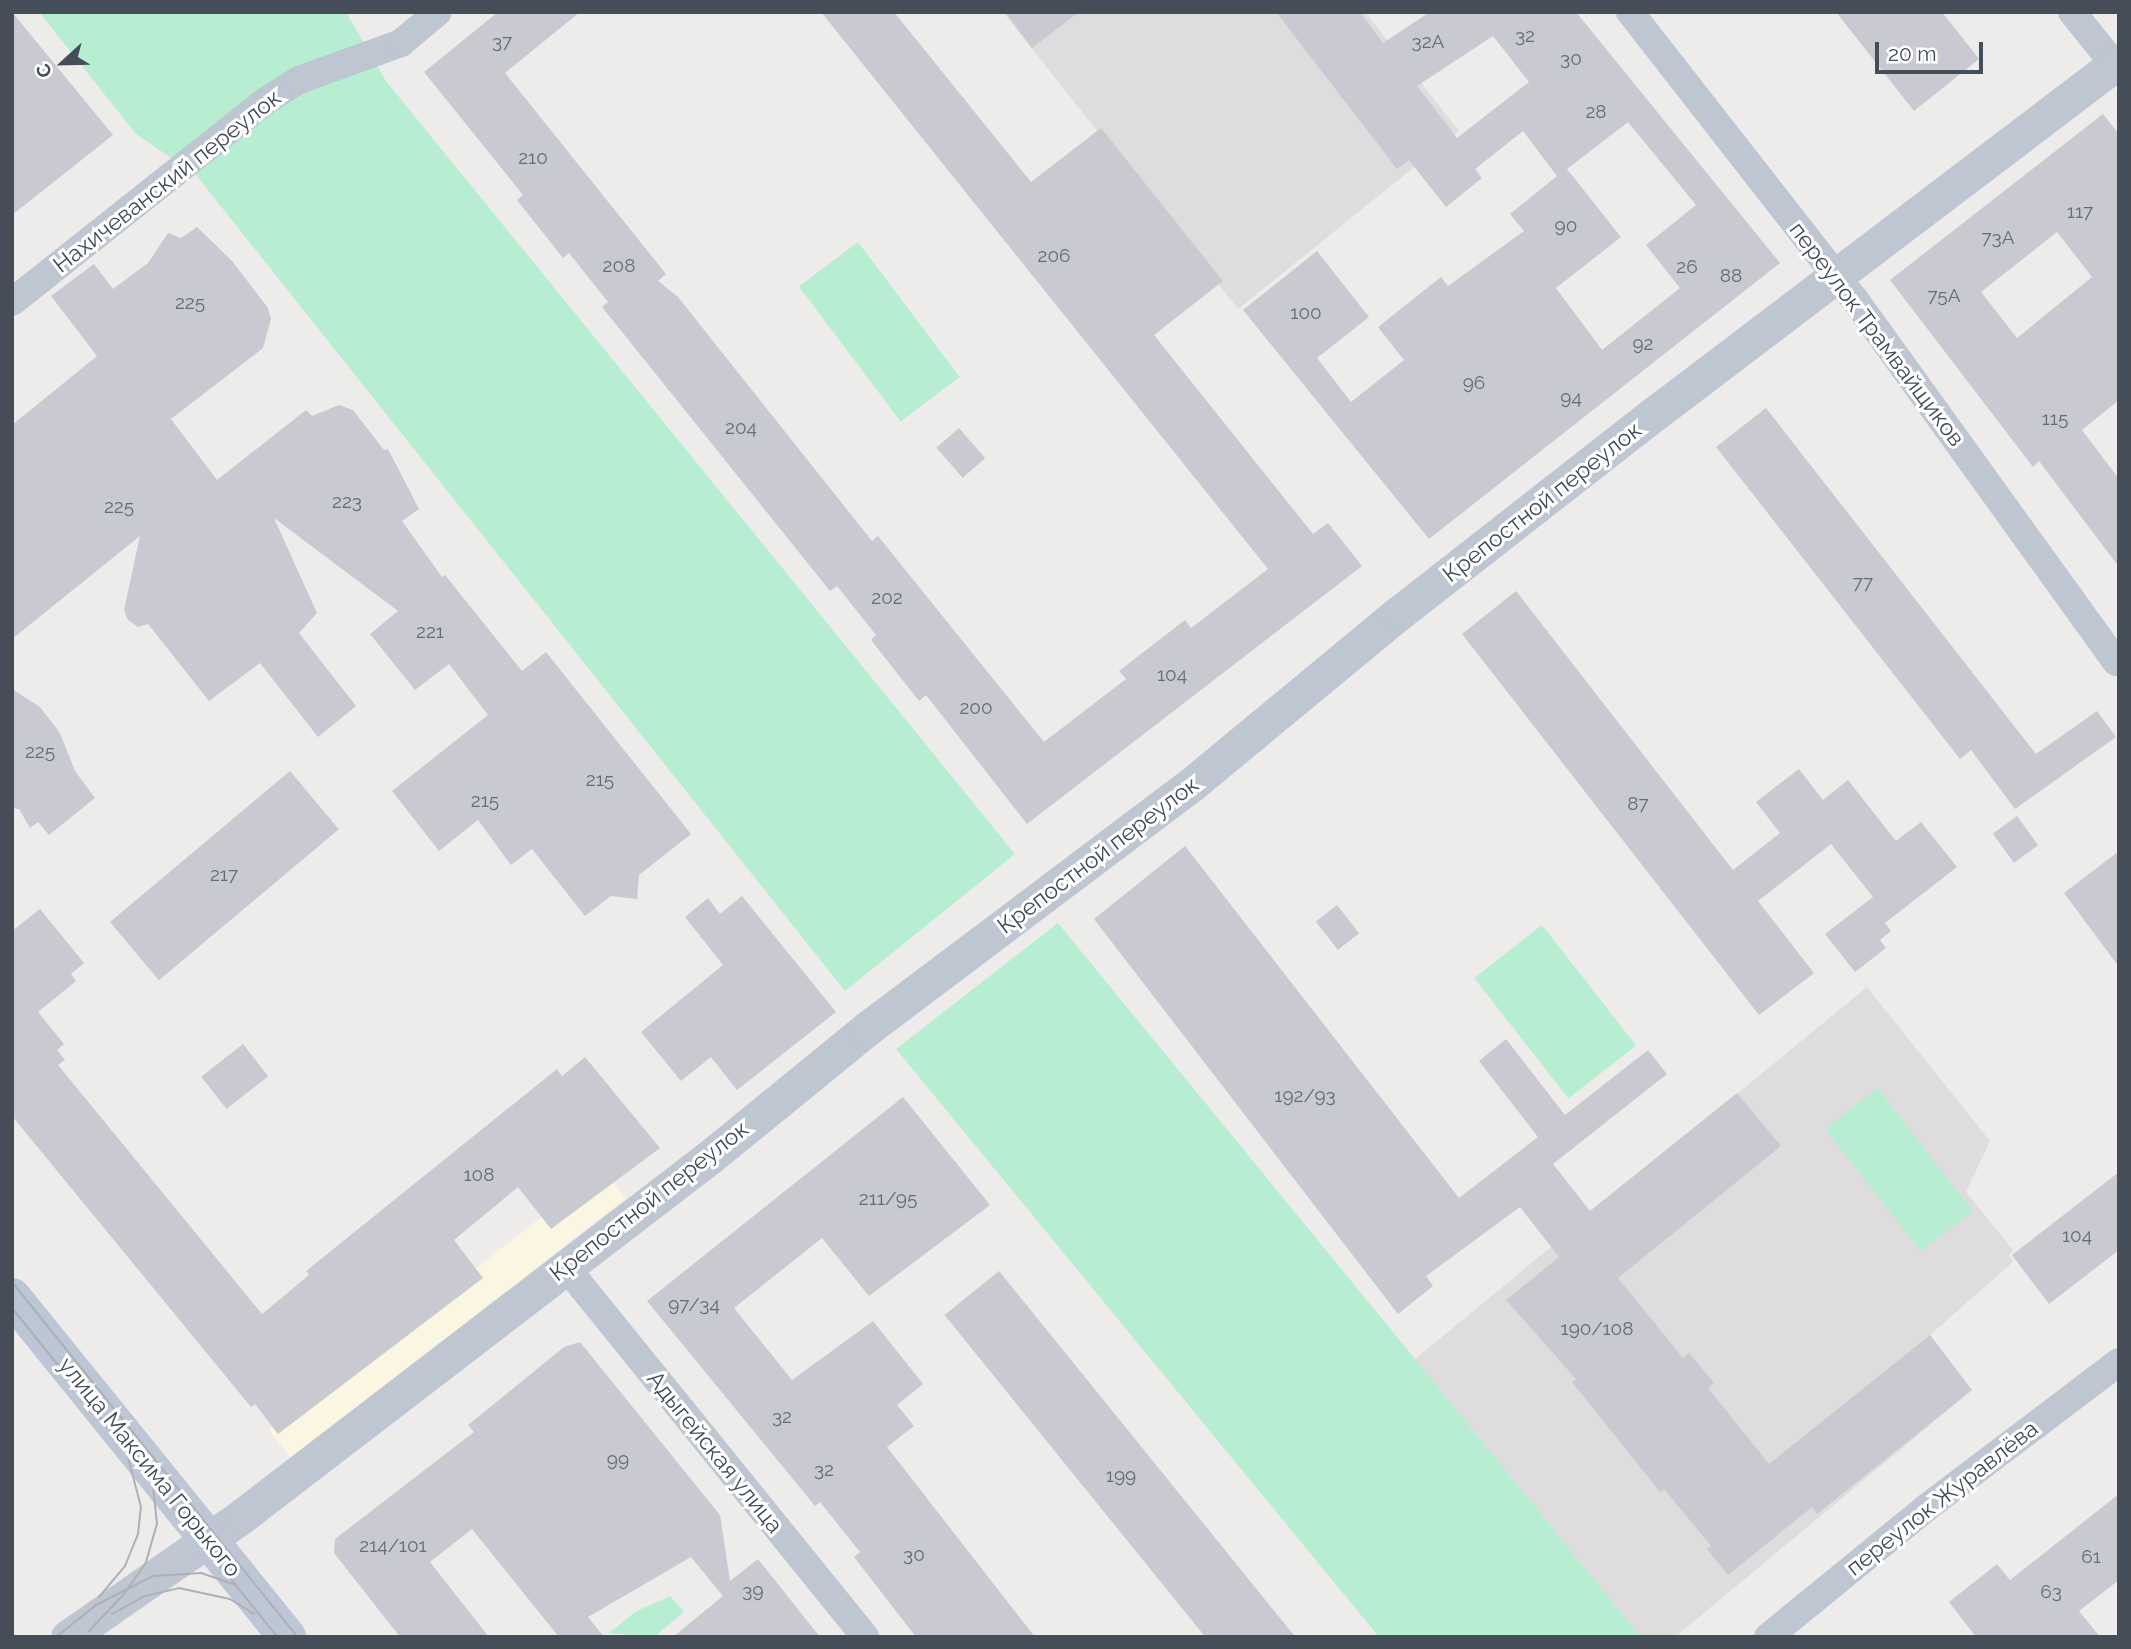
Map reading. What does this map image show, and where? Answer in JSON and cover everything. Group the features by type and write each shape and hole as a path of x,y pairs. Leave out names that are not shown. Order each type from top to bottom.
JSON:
{"main road":[{"name":"улица Максима Горького","path":"12,1297 287,1637"}],"street":[{"name":"Нахичеванский переулок","path":"12,302 264,102 299,80 401,43 438,12"},
{"name":"переулок Трамвайщиков","path":"1630,12 1836,275 2116,663"},
{"path":"2073,12 2117,65"},
{"name":"Крепостной переулок","path":"68,1637 208,1536 242,1516 868,1028 1192,784 1399,613 1836,275 2117,65"},
{"name":"Адыгейская улица","path":"565,1266 865,1637"},
{"name":"переулок Журавлёва","path":"1768,1637 1926,1508 2119,1362"}],"shaded area":[{"path":"1003,12 1365,12 1459,131 1238,309"},
{"path":"1867,987 1990,1141 1966,1192 2013,1250 2009,1255 2013,1262 1930,1335 1972,1390 1675,1637 1641,1637 1415,1359"},
{"path":"603,1169 626,1198 292,1459 269,1430"}],"green space":[{"path":"39,12 346,12 386,81 1015,854 845,991 196,175 136,134"},
{"path":"858,242 960,377 901,422 799,287"},
{"path":"1058,923 1641,1637 1379,1637 896,1049"},
{"path":"1542,925 1636,1046 1568,1099 1474,978"},
{"path":"1877,1088 1973,1211 1921,1252 1825,1129"},
{"path":"670,1596 684,1612 654,1637 609,1633 635,1612"}],"building":[{"path":"12,12 113,135 12,215"},
{"path":"498,12 580,12 505,73 666,274 658,281 678,297 872,541 878,536 1044,742 1126,679 1119,671 1185,620 1191,628 1268,569 821,12 894,12 1031,182 1101,128 1223,281 1154,335 1313,534 1328,523 1362,566 1027,824 926,695 919,701 871,640 876,635 837,586 830,591 602,307 608,302 569,253 563,258 517,200 523,195 424,72"},
{"path":"1005,12 1079,12 1032,48"},
{"path":"1276,12 1360,12 1383,43 1430,12 1576,12 1780,263 1429,539 1243,310 1317,251 1369,317 1317,358 1351,402 1404,360 1378,327 1441,277 1448,286 1524,231 1510,214 1557,176 1523,131 1475,169 1482,178 1446,207 1409,160 1397,169","holes":["1493,36 1529,82 1457,138 1417,86","1628,122 1696,205 1646,245 1680,288 1602,350 1556,288 1621,237 1567,169"]},
{"path":"1836,12 1942,12 1979,59 1914,111"},
{"path":"2103,114 2119,134 2119,400 2082,430 2119,479 2119,567 2039,461 2033,467 1890,280","holes":["2057,232 2092,277 2017,338 1981,292"]},
{"path":"197,227 232,261 268,308 271,319 263,348 171,419 217,480 306,410 312,416 339,405 353,410 384,450 388,449 419,509 402,521 442,577 445,575 522,671 546,652 691,834 639,875 637,899 611,896 585,916 532,849 511,865 478,820 439,851 392,791 488,715 449,664 415,690 370,634 398,611 274,518 317,613 299,633 356,706 318,737 260,663 209,701 148,624 138,627 128,620 124,610 140,536 12,639 12,425 97,356 51,296 94,264 113,289 148,263 168,233 181,238"},
{"path":"1766,408 2036,754 2097,711 2116,737 2015,809 1971,750 1960,759 1716,447"},
{"path":"959,428 985,458 963,478 936,448"},
{"path":"1516,591 1733,870 1780,833 1756,802 1799,769 1823,800 1848,780 1896,841 1921,822 1957,867 1885,923 1891,931 1880,940 1886,948 1855,972 1825,934 1873,897 1831,844 1758,901 1814,973 1759,1015 1462,634"},
{"path":"12,689 40,707 60,733 75,771 95,798 49,835 38,822 30,828 19,809 12,808"},
{"path":"290,771 339,829 159,980 110,922"},
{"path":"2017,816 2038,845 2014,863 1993,834"},
{"path":"1185,846 1459,1198 1538,1137 1479,1061 1506,1039 1565,1115 1648,1050 1667,1074 1553,1164 1590,1211 1737,1093 1781,1146 1618,1278 1683,1358 1689,1353 1714,1383 1708,1388 1769,1464 1930,1335 1972,1390 1817,1514 1812,1507 1728,1575 1707,1549 1711,1546 1664,1489 1660,1492 1572,1382 1576,1379 1506,1300 1559,1257 1520,1207 1426,1276 1433,1286 1398,1314 1094,919"},
{"path":"2119,851 2119,967 2064,893"},
{"path":"742,896 836,1012 737,1090 711,1057 681,1081 641,1032 723,965 685,917 708,898 720,914"},
{"path":"1337,905 1359,933 1338,950 1316,922"},
{"path":"40,909 84,963 71,974 76,981 38,1012 64,1044 57,1050 65,1060 58,1065 262,1314 309,1275 306,1271 557,1069 562,1076 585,1057 660,1148 551,1229 518,1187 454,1240 483,1278 278,1434 255,1404 251,1407 12,1116 12,931"},
{"path":"243,1044 268,1076 226,1109 201,1077"},
{"path":"903,1097 990,1205 869,1296 822,1238 734,1308 792,1380 873,1321 923,1384 897,1405 914,1426 887,1447 1035,1637 916,1637 854,1557 860,1552 820,1502 815,1506 647,1301"},
{"path":"2119,1172 2119,1250 2049,1304 2012,1255"},
{"path":"999,1271 1295,1637 1205,1637 945,1315"},
{"path":"580,1342 720,1515 730,1581 758,1559 820,1637 673,1637 723,1596 691,1557 588,1617 604,1637 559,1637 472,1529 430,1562 489,1637 400,1637 334,1553 335,1539 474,1432 468,1425 564,1347"},
{"path":"2119,1494 2119,1580 2079,1611 2100,1637 1976,1637 1949,1602 1997,1564 2010,1580"}],"tram line":[{"path":"12,1282 297,1637"},
{"path":"12,1308 277,1637"},
{"path":"99,1597 125,1566 138,1534 141,1507 129,1461"},
{"path":"89,1631 124,1594 146,1562 157,1524 153,1486"},
{"path":"56,1637 96,1605 153,1576 201,1573 236,1585"},
{"path":"112,1614 145,1596 179,1588 230,1599 254,1614"}]}
